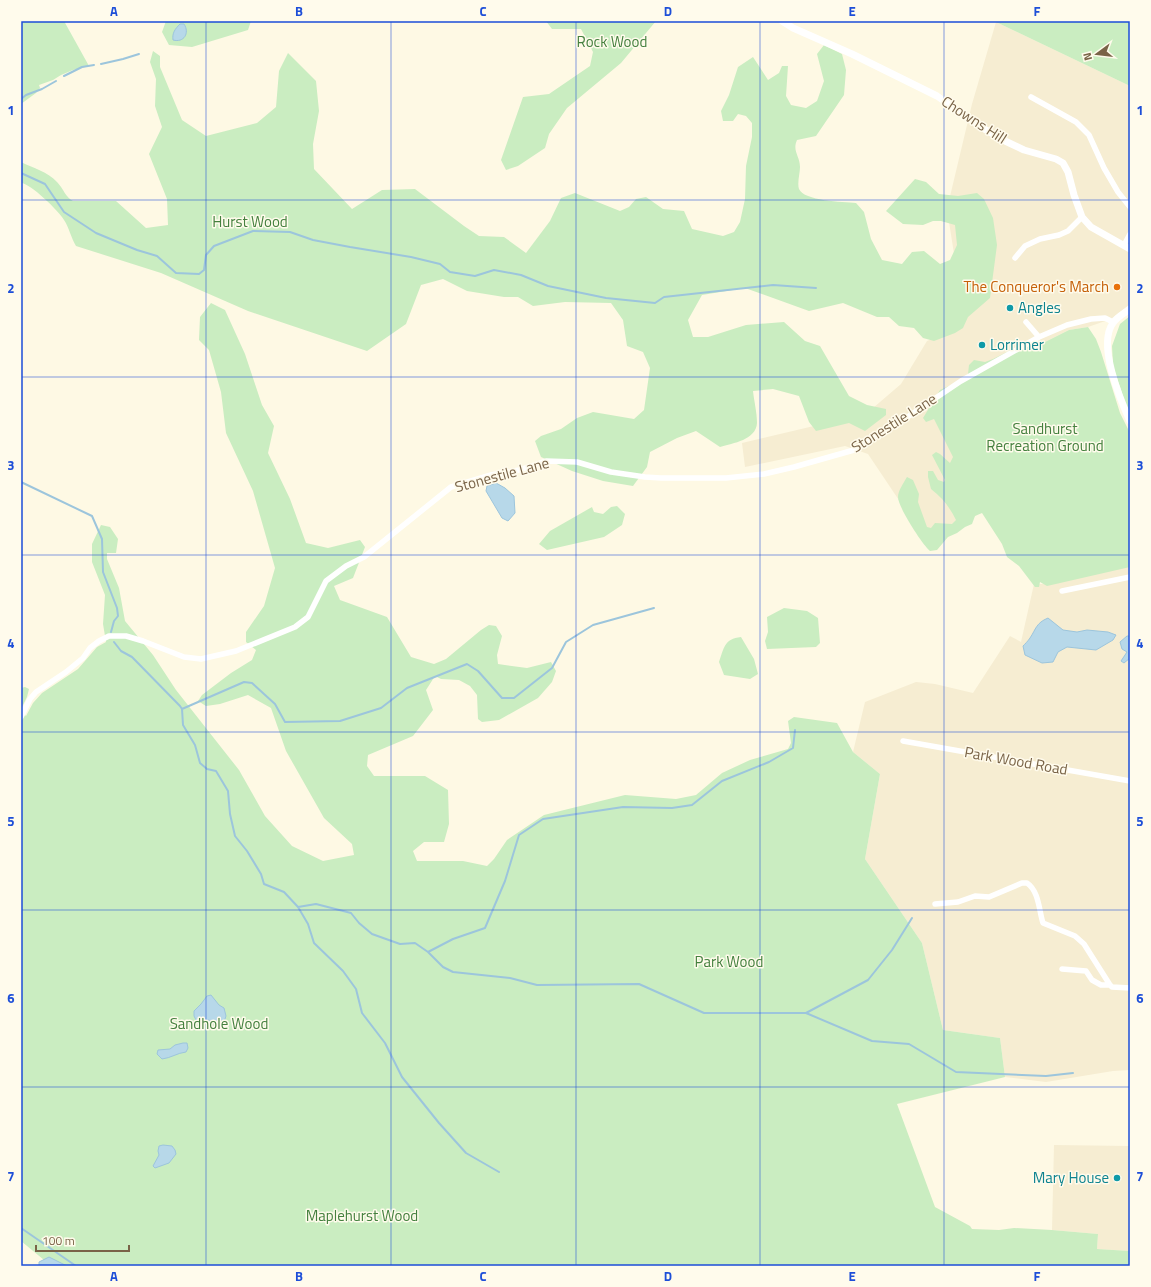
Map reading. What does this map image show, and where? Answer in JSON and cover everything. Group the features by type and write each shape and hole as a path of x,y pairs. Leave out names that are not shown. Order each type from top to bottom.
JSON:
{"street":[{"name":"Chowns Hill","path":"782,21 793,28 852,54 937,96 1002,140 1024,150 1056,159 1063,163 1068,172 1082,217 1100,234 1127,247"},
{"path":"1031,97 1076,122 1089,135 1104,168 1118,192 1130,207"},
{"path":"1014,258 1025,246 1040,239 1059,235 1068,231 1082,217"},
{"path":"1127,247 1130,234"},
{"path":"1130,309 1113,322 1107,343 1109,356 1121,399 1130,421"},
{"name":"Stonestile Lane","path":"21,717 30,699 36,692 66,672 83,658 95,645 109,636 126,636 184,657 201,659 236,651 295,627 308,617 326,581 346,566 364,558 451,487 492,475 519,470 546,461 577,462 611,472 645,478 726,478 764,474 794,467 854,450 903,420 961,381 1040,337 1067,326 1091,319 1105,318 1113,322"},
{"path":"1026,322 1040,337"},
{"path":"1062,591 1130,577"},
{"name":"Park Wood Road","path":"903,741 1130,781"},
{"path":"935,904 958,902 975,896 989,897 1022,883 1027,883 1032,887 1040,907 1044,923 1075,936 1084,944 1110,985"},
{"path":"1062,969 1086,971 1092,980 1101,985 1130,988"}],"shaded area":[{"path":"996,22 1130,86 1130,304 1111,319 1088,327 1069,330 1037,346 1004,370 961,397 985,509 931,548 868,454 845,446 745,467 742,443 835,421 873,408 901,384 927,341 965,324 947,209 972,104"},
{"path":"1130,565 1130,1070 1113,1071 1046,1082 1005,1077 1000,1038 943,1030 922,943 865,859 880,774 853,752 865,702 916,682 935,684 973,693 1010,636 1021,642 1034,584 1042,584"},
{"path":"1054,1145 1130,1146 1130,1251 1097,1249 1098,1234 1052,1230"}],"green space":[{"path":"21,21 64,21 89,66 73,70 39,85 40,88 36,93 21,104"},
{"path":"166,21 251,21 248,30 192,47 169,45 162,32"},
{"name":"Rock Wood","path":"546,21 656,21 621,63 567,108 549,134 545,148 518,166 506,170 501,160 523,97 549,94 590,66 593,52 581,29 552,29"},
{"path":"993,21 1130,21 1130,86 996,22"},
{"name":"Hurst Wood","path":"824,45 842,54 846,70 844,95 816,136 797,140 795,147 800,163 799,189 802,193 816,198 856,203 864,212 871,239 882,260 902,264 912,252 924,251 940,264 950,260 957,245 955,225 941,221 933,221 923,225 903,224 886,211 915,179 926,182 939,194 958,196 977,193 984,199 993,218 997,245 990,298 968,317 963,328 955,333 934,341 923,338 914,328 899,326 889,317 877,317 843,303 809,311 745,288 702,295 688,320 693,337 708,337 746,325 784,322 805,341 820,346 849,396 867,405 886,409 886,415 865,431 849,423 816,431 809,422 799,396 773,389 753,391 757,423 756,429 748,437 720,447 696,431 677,438 650,452 647,467 633,486 603,481 572,471 541,457 535,441 541,436 561,429 577,418 593,412 634,419 644,410 650,368 643,352 627,346 623,320 611,303 565,302 533,306 518,297 504,297 467,291 443,279 421,285 406,324 367,351 248,311 161,273 76,246 66,223 56,210 37,192 21,183 21,162 45,173 53,179 59,184 68,198 73,201 116,201 146,228 168,225 167,199 149,154 162,127 155,106 156,79 150,62 153,51 160,56 160,67 182,120 206,136 257,123 276,107 279,71 288,53 316,81 319,111 313,144 314,169 352,209 382,190 415,189 479,236 504,237 526,253 550,221 561,198 575,193 620,211 629,207 636,199 646,197 663,209 684,211 692,229 723,236 734,232 740,222 745,199 746,166 752,137 752,123 746,116 738,114 733,121 723,121 721,111 729,95 738,67 753,57 768,80 779,73 782,66 788,66 786,96 791,105 806,108 817,101 824,81 817,54"},
{"path":"211,303 225,310 245,354 262,405 274,426 268,453 290,499 306,543 328,548 360,540 365,547 353,578 334,586 340,600 387,617 411,657 434,664 446,659 489,625 496,626 502,636 497,655 498,664 527,668 551,662 556,671 552,682 538,698 499,720 482,722 478,719 477,695 470,686 459,680 441,679 435,676 426,690 433,710 413,736 368,755 367,766 374,776 425,776 448,790 449,824 444,842 424,842 413,851 417,861 463,861 487,866 494,859 507,840 544,815 625,795 676,799 696,795 722,773 750,760 788,749 791,743 788,721 794,717 837,723 853,752 880,774 865,859 922,943 943,1030 1000,1038 1005,1077 897,1104 935,1207 970,1226 972,1229 999,1230 1014,1228 1098,1234 1097,1249 1130,1251 1130,1266 67,1266 49,1258 44,1260 21,1241 21,712 26,716 33,703 42,693 78,669 97,647 106,642 103,624 105,595 92,562 92,544 101,525 110,527 118,539 116,553 107,553 107,559 119,588 125,621 153,655 176,690 239,770 265,816 292,846 323,861 354,855 352,844 324,818 286,751 271,708 248,695 220,704 206,706 198,701 202,695 231,673 252,660 256,650 246,642 246,632 264,606 275,568 253,491 226,433 221,392 209,350 199,340 200,317"},
{"path":"1130,316 1130,417 1113,366 1112,346 1120,324"},
{"name":"Sandhurst Recreation Ground","path":"1088,327 1096,339 1120,413 1130,433 1130,567 1047,586 1040,582 1039,587 1035,587 1019,566 1007,557 1002,544 982,513 975,516 972,524 948,537 937,550 930,551 911,525 902,509 898,495 907,477 913,480 919,494 918,502 927,527 931,528 935,523 952,524 956,520 946,503 931,489 928,477 928,471 933,471 938,480 944,482 945,480 932,455 936,452 950,463 953,457 934,419 926,422 923,418 940,390 956,383 968,374 969,365 974,360 985,362 1029,341 1037,346 1069,330"},
{"path":"617,506 625,514 622,525 604,537 547,550 539,544 550,531 592,507 594,512 603,514 611,507"},
{"path":"784,608 807,611 818,618 820,643 816,647 767,649 765,641 768,632 767,617"},
{"path":"741,637 754,659 758,674 750,679 724,675 719,662 728,642 735,638"},
{"path":"25,687 29,689 21,709 21,688"}],"water":[{"path":"180,24 184,24 186,27 186,34 183,39 177,41 173,40 174,31"},
{"path":"496,483 505,488 514,496 515,513 508,521 502,518 486,491 487,486"},
{"path":"1048,618 1063,630 1077,632 1087,630 1108,632 1116,635 1113,640 1096,650 1067,647 1058,652 1053,662 1042,663 1025,655 1023,646 1037,626"},
{"path":"1127,636 1130,636 1130,658 1124,663 1121,661 1127,652 1122,649 1120,642"},
{"path":"211,995 219,1005 224,1008 226,1016 223,1025 217,1026 209,1020 197,1022 194,1016 194,1011 207,996"},
{"path":"187,1043 188,1048 186,1052 162,1059 157,1054 158,1050 170,1049 175,1045"},
{"path":"159,1146 172,1146 176,1154 169,1163 155,1168 153,1166 159,1155"},
{"path":"49,1257 67,1266 39,1266 39,1262"}],"waterway":[{"path":"101,64 139,54"},
{"path":"64,76 82,67 94,65"},
{"path":"21,99 26,95 42,89 56,81"},
{"path":"21,173 45,184 64,212 96,233 137,250 157,256 176,273 199,274 204,270 206,255 214,246 253,231 290,232 313,240 411,257 440,264 450,272 475,276 494,270 521,275 548,286 606,298 655,303 664,297 773,285 816,288"},
{"path":"21,482 92,516 102,539 103,572 117,608 118,616 114,621 111,632"},
{"path":"182,709 244,682 252,683 275,704 285,722 340,721 381,708 407,688 467,664 478,671 502,698 514,698 552,668 566,642 593,625 654,608"},
{"path":"114,642 121,651 132,657 182,709 183,725 195,745 200,763 207,769 216,771 228,791 230,814 235,836 247,851 261,874 264,884 284,892 298,907 308,924 314,943 343,971 356,989 362,1013 385,1043 402,1077 439,1123 466,1153 499,1172"},
{"path":"428,952 453,939 485,928 505,881 519,835 543,819 623,807 672,808 692,805 722,781 769,762 793,748 795,730"},
{"path":"298,907 316,904 351,913 359,923 372,934 400,944 415,943 428,952 443,967 453,972 510,978 537,985 639,984 704,1013 806,1013 872,1041 909,1044 956,1072 1046,1076 1073,1073"},
{"path":"806,1013 868,980 892,950 912,918"},
{"path":"21,1228 76,1266"}],"place":[{"name":"The Conqueror's March","path":"1117,287"},
{"name":"Angles","path":"1010,308"},
{"name":"Lorrimer","path":"982,345"},
{"name":"Mary House","path":"1117,1178"}],"park label":[{"name":"Park Wood","path":"729,962"},
{"name":"Sandhole Wood","path":"219,1024"},
{"name":"Maplehurst Wood","path":"362,1216"}]}
